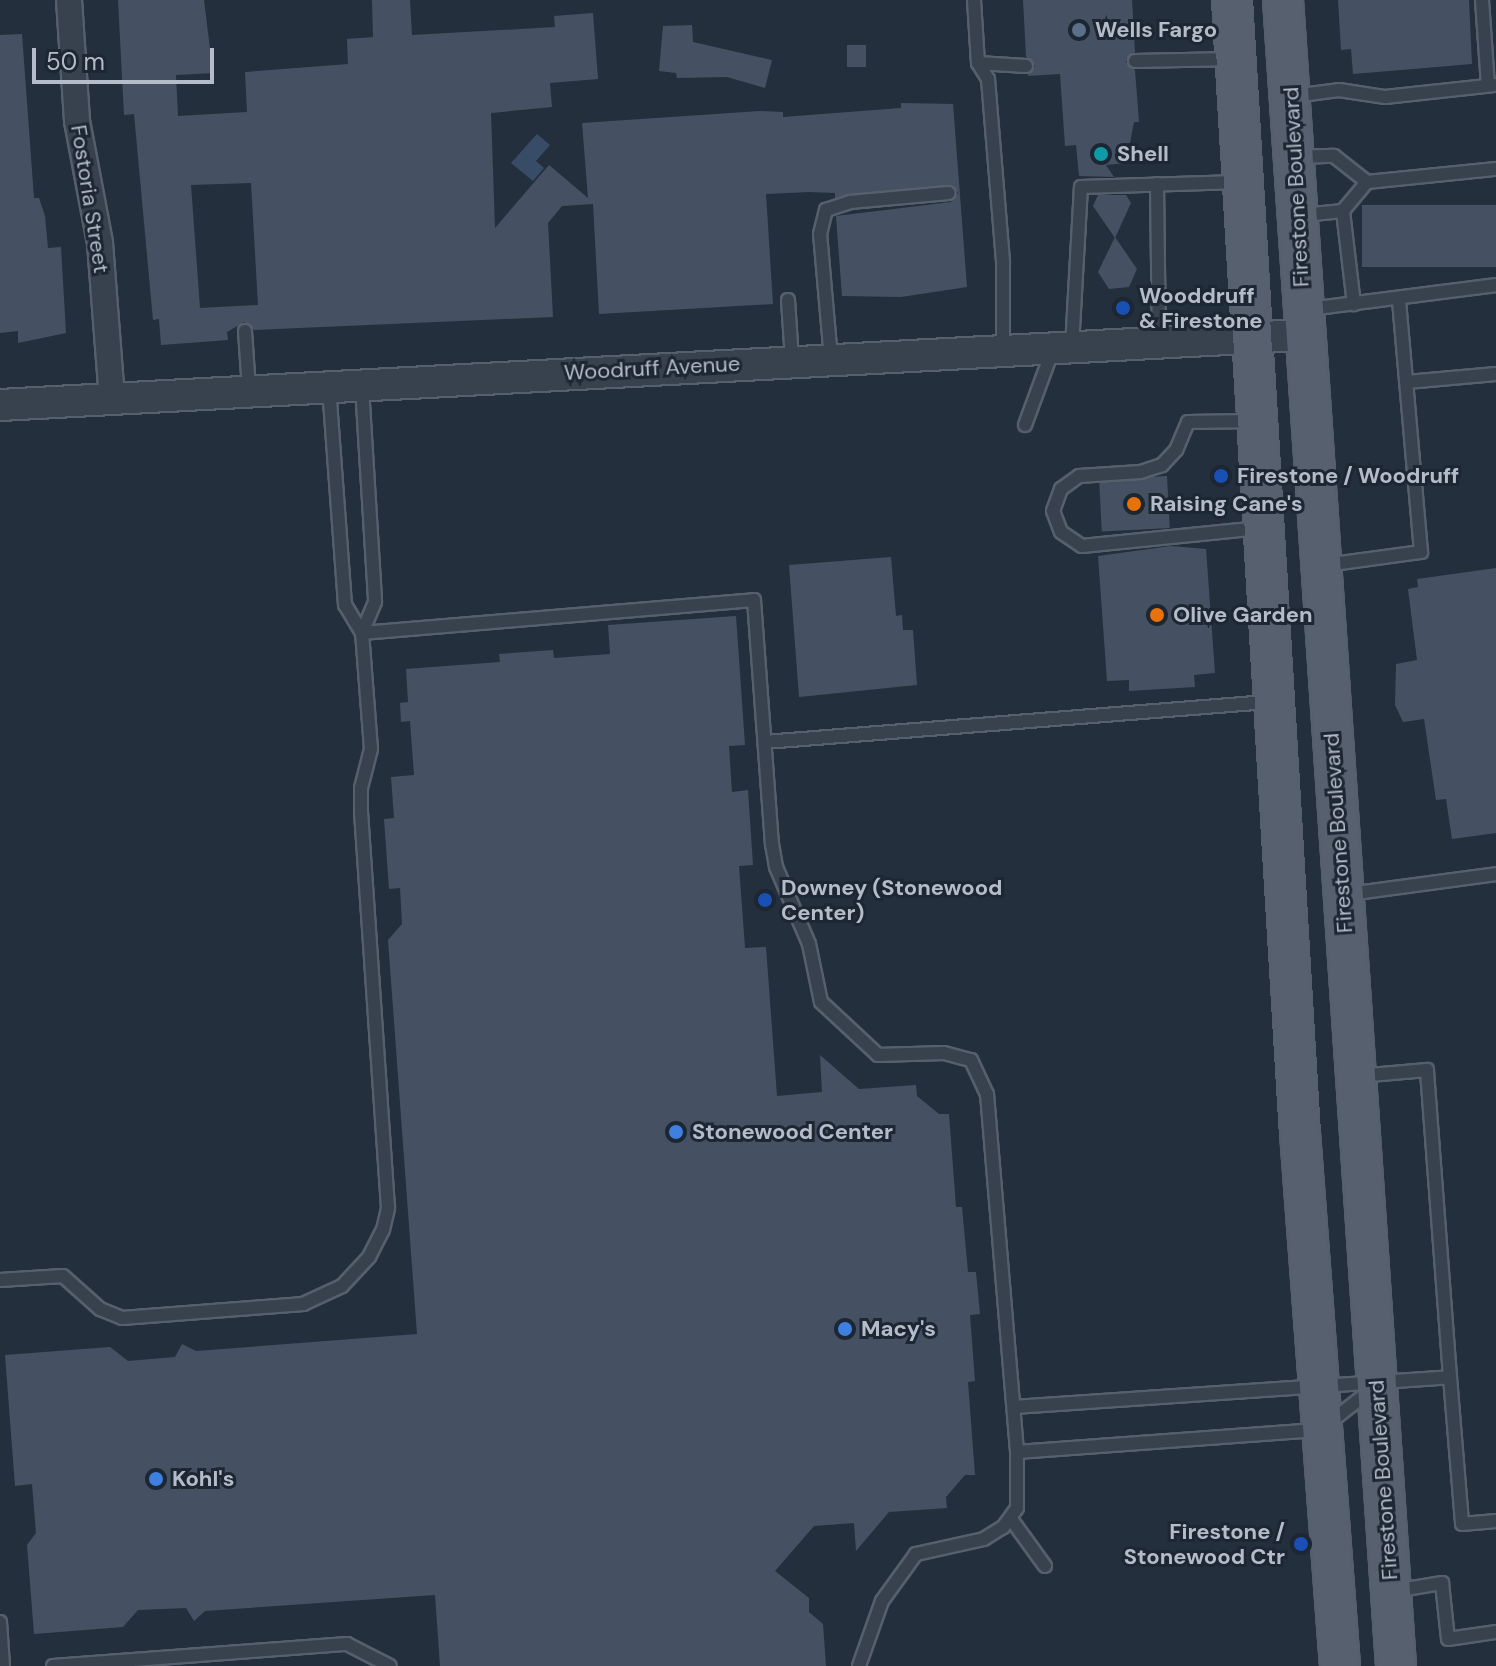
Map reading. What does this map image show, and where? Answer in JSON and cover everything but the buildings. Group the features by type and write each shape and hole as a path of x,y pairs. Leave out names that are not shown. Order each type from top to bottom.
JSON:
{"main road":[{"path":"1232,0 1254,421 1320,1430 1340,1666"},
{"name":"Firestone Boulevard","path":"1283,0 1396,1666"}],"street":[{"name":"Fostoria Street","path":"69,0 77,121 100,243 112,399"},
{"name":"Woodruff Avenue","path":"0,405 1003,348 1249,339 1303,322"}],"lane":[{"path":"974,0 978,63 988,79 1003,263 1003,348"},
{"path":"1290,96 1339,90 1385,97 1492,85 1482,0"},
{"path":"1135,61 1235,58"},
{"path":"978,63 1026,66"},
{"path":"1294,157 1334,156 1367,182 1496,169"},
{"path":"1025,425 1063,347 1080,189 1243,182"},
{"path":"1297,215 1343,211 1367,182"},
{"path":"1157,184 1159,341"},
{"path":"831,359 820,234 826,210 850,202 949,193"},
{"path":"1343,211 1354,304"},
{"path":"1303,322 1354,304 1496,285"},
{"path":"1319,566 1421,552 1399,298"},
{"path":"788,300 792,361"},
{"path":"245,331 249,390"},
{"path":"1407,382 1496,374"},
{"path":"361,383 375,602 362,633"},
{"path":"0,1280 63,1276 111,1315 158,1316 316,1300 342,1286 369,1257 388,1208 361,811 361,788 371,749 362,633 345,605 329,385"},
{"path":"1254,421 1188,422 1176,450 1162,465 1140,472 1079,476 1061,489 1053,511 1061,532 1082,546 1263,528"},
{"path":"362,633 754,600 776,867 809,944 821,1002 878,1055 959,1055 971,1060 985,1080 1014,1407 1018,1496 1011,1519 984,1539 916,1554 882,1601 859,1666"},
{"path":"765,742 1274,702"},
{"path":"1342,895 1496,874"},
{"path":"1355,1076 1427,1070 1462,1524 1496,1521"},
{"path":"1014,1407 1319,1390 1450,1377"},
{"path":"1017,1452 1320,1430 1376,1386"},
{"path":"1011,1519 1045,1566"},
{"path":"1391,1591 1442,1583 1448,1639 1496,1632"},
{"path":"0,1622 3,1666"},
{"path":"53,1666 347,1644 390,1666"}],"water":[{"path":"537,134 550,145 536,161 544,168 533,181 511,163"}],"place":[{"name":"Wells Fargo","path":"1079,30"},
{"name":"Shell","path":"1101,154"},
{"name":"Wooddruff & Firestone","path":"1123,308"},
{"name":"Firestone / Woodruff","path":"1221,476"},
{"name":"Raising Cane's","path":"1134,504"},
{"name":"Olive Garden","path":"1157,615"},
{"name":"Downey (Stonewood Center)","path":"765,900"},
{"name":"Stonewood Center","path":"676,1132"},
{"name":"Macy's","path":"845,1329"},
{"name":"Kohl's","path":"156,1479"},
{"name":"Firestone / Stonewood Ctr","path":"1301,1544"}]}
